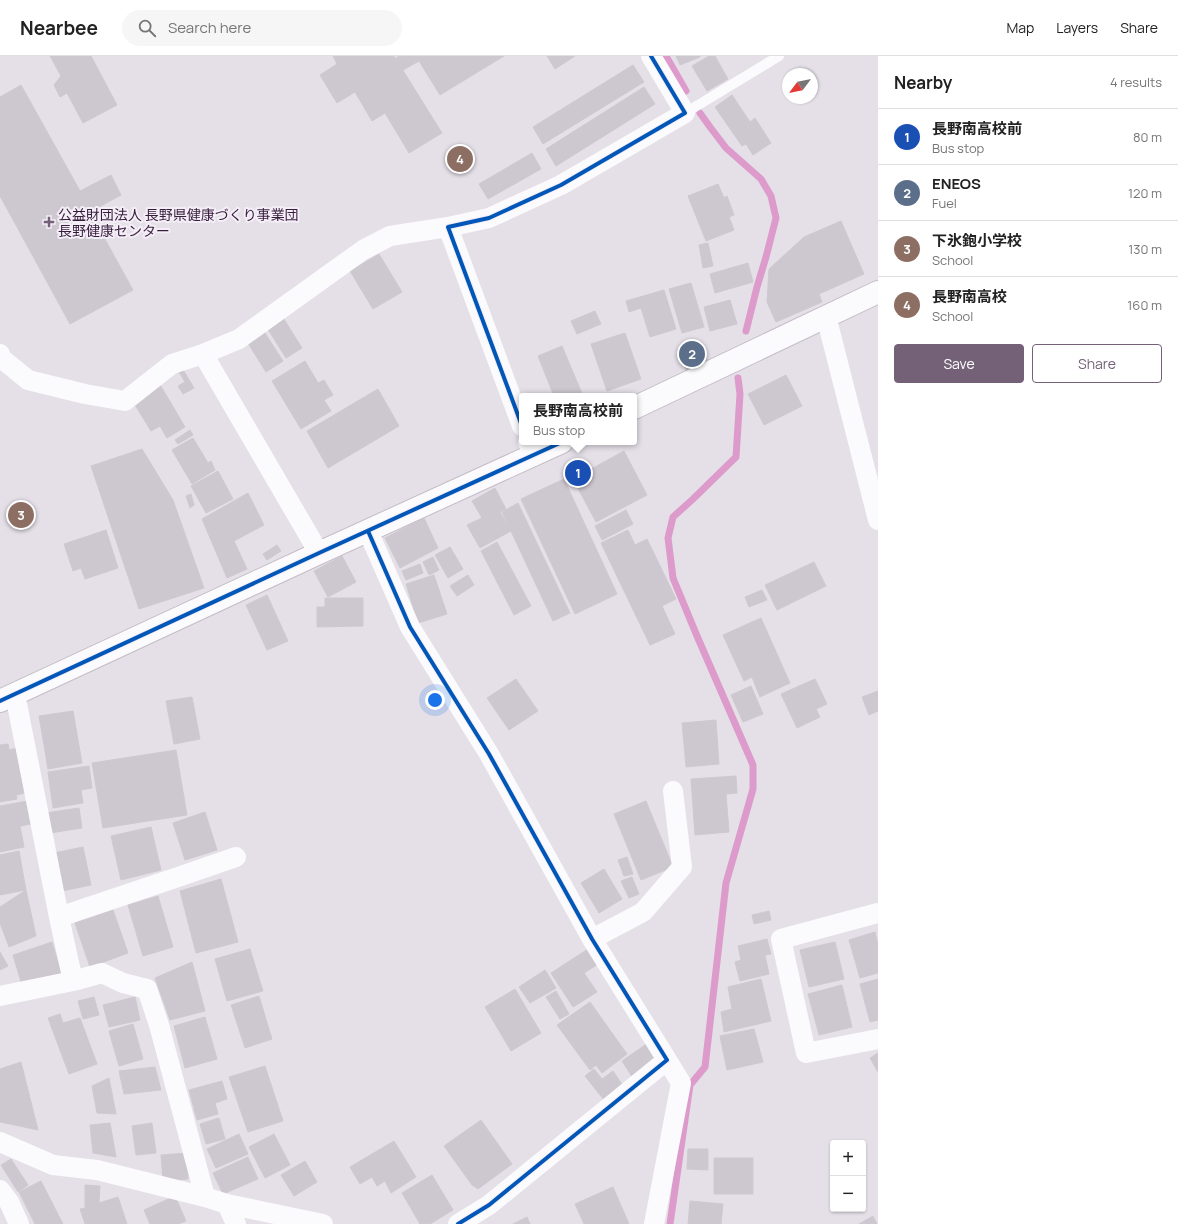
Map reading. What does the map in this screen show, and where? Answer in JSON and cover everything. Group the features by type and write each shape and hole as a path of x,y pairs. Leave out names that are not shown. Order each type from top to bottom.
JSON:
{"street":[{"path":"0,354 2,358 28,380 85,394 125,401 172,364 203,354 239,339 363,250 390,236 448,227 489,218 561,185 685,113 651,56"},
{"path":"448,227 519,418"},
{"path":"637,407 878,292"},
{"path":"826,316 878,520"},
{"path":"203,354 319,553"},
{"path":"73,981 8,698 368,531 530,449 548,445"},
{"path":"368,531 410,627 489,754 592,939 681,1082 654,1224"},
{"path":"592,939 643,912 682,867 673,791"},
{"path":"59,917 236,857"},
{"path":"878,913 781,939 806,1054 878,1039"},
{"path":"0,996 73,981 102,973 123,983 147,989 159,1025 205,1197"},
{"path":"458,1224 489,1205 667,1060"},
{"path":"0,1142 53,1165 97,1170 228,1204 323,1224"},
{"path":"0,1190 9,1202 19,1224"},
{"path":"228,1204 236,1224"}],"lane":[{"path":"685,113 779,56"}],"building":[{"path":"50,56 91,56 117,105 83,123 67,93 60,97 54,85 61,76"},
{"path":"333,56 394,56 442,133 409,153 385,113 372,121 355,92 337,103 320,75 337,64"},
{"path":"399,56 504,56 440,95 419,61 403,70 396,58"},
{"path":"547,56 575,56 555,69"},
{"path":"676,56 700,56 700,57 680,65"},
{"path":"709,56 715,56 728,79 707,91 692,66"},
{"path":"633,65 644,82 543,144 533,127"},
{"path":"21,85 80,191 111,175 121,195 90,212 133,290 70,324 0,196 0,97"},
{"path":"644,87 655,104 556,166 546,149"},
{"path":"732,95 750,122 755,118 771,143 753,155 746,144 742,146 715,107"},
{"path":"532,153 541,169 488,199 479,184"},
{"path":"718,184 724,198 727,196 734,215 729,217 734,230 706,241 688,196"},
{"path":"841,221 864,274 819,294 822,302 776,322 767,302 769,269 804,237"},
{"path":"708,243 713,266 703,268 699,245"},
{"path":"379,254 402,292 373,309 350,271"},
{"path":"748,263 753,282 715,293 710,274"},
{"path":"691,283 704,327 682,333 669,289"},
{"path":"664,290 676,329 650,337 641,308 629,312 626,301"},
{"path":"730,300 737,324 710,331 704,307"},
{"path":"595,311 601,324 577,334 571,321"},
{"path":"282,316 302,348 286,358 266,326"},
{"path":"263,330 283,361 266,372 246,340"},
{"path":"625,333 641,379 607,391 591,344"},
{"path":"698,343 707,360 687,371 678,354"},
{"path":"562,346 582,393 553,393 538,356"},
{"path":"305,361 318,383 324,380 333,395 324,400 331,411 301,429 272,381"},
{"path":"182,368 194,388 183,394 178,386 185,382 178,370"},
{"path":"786,375 802,406 764,425 748,394"},
{"path":"159,383 185,427 167,438 160,426 151,431 132,400"},
{"path":"378,389 399,426 328,468 307,431"},
{"path":"190,430 193,435 178,444 175,440"},
{"path":"193,438 208,463 211,461 215,470 192,484 172,450"},
{"path":"142,449 173,500 204,588 139,609 91,466"},
{"path":"624,451 647,495 596,522 573,479"},
{"path":"218,471 233,499 206,513 191,486"},
{"path":"564,479 617,594 575,614 521,499"},
{"path":"495,488 506,509 500,512 511,531 480,548 467,525 482,518 472,501"},
{"path":"248,493 264,525 234,541 247,569 227,578 202,519"},
{"path":"191,494 194,505 190,508 186,496"},
{"path":"518,503 570,613 553,621 502,512"},
{"path":"626,510 633,524 602,540 595,526"},
{"path":"424,518 438,548 400,568 385,538"},
{"path":"106,530 118,568 85,579 81,568 73,571 64,544"},
{"path":"628,530 635,545 647,539 676,599 662,606 675,634 650,645 601,543"},
{"path":"497,542 531,606 514,615 481,551"},
{"path":"277,545 281,551 267,560 263,554"},
{"path":"450,547 463,569 448,578 435,555"},
{"path":"342,556 356,582 328,597 314,571"},
{"path":"433,557 439,570 429,575 423,562"},
{"path":"814,562 826,586 777,610 765,585"},
{"path":"420,564 423,573 406,580 402,571"},
{"path":"434,575 447,614 418,623 406,584"},
{"path":"468,575 474,585 457,596 450,586"},
{"path":"762,590 767,600 749,607 745,597"},
{"path":"267,595 288,641 267,650 246,605"},
{"path":"325,598 363,598 363,626 317,627 317,607 325,607"},
{"path":"761,618 790,683 760,697 752,677 744,681 723,635"},
{"path":"516,679 538,711 509,730 487,698"},
{"path":"815,679 827,704 816,709 820,717 797,728 781,694"},
{"path":"751,686 763,714 743,722 731,695"},
{"path":"878,691 878,711 869,715 862,697"},
{"path":"192,697 200,739 174,744 166,701"},
{"path":"73,711 82,763 48,769 39,716"},
{"path":"716,720 719,764 686,767 682,723"},
{"path":"8,744 9,750 21,747 29,792 16,795 17,799 0,802 0,745"},
{"path":"176,750 187,815 103,828 92,763"},
{"path":"89,766 92,788 81,790 83,803 53,808 48,772"},
{"path":"736,776 737,793 726,794 729,832 695,835 691,779"},
{"path":"33,800 37,823 20,826 24,847 0,852 0,806"},
{"path":"646,801 673,867 641,880 614,814"},
{"path":"79,808 82,828 50,833 46,813"},
{"path":"205,812 217,850 185,860 173,823"},
{"path":"151,827 161,870 121,880 111,836"},
{"path":"83,847 91,885 62,891 54,853"},
{"path":"19,851 26,890 0,895 0,855"},
{"path":"627,857 633,874 624,876 618,860"},
{"path":"604,869 622,899 599,913 581,883"},
{"path":"632,877 639,894 629,898 621,881"},
{"path":"221,879 238,942 196,953 180,891"},
{"path":"26,890 36,936 9,947 0,923 0,907"},
{"path":"158,896 173,947 143,956 128,905"},
{"path":"113,910 128,953 90,967 75,923"},
{"path":"769,911 771,920 754,924 752,915"},
{"path":"875,932 878,944 878,973 860,978 849,940"},
{"path":"767,939 771,954 765,955 769,974 740,981 735,962 741,960 738,946"},
{"path":"52,942 61,973 22,985 13,955"},
{"path":"835,942 844,979 809,987 800,950"},
{"path":"250,949 263,991 227,1001 215,959"},
{"path":"588,949 598,964 584,973 597,992 573,1007 551,973"},
{"path":"0,952 8,966 0,970"},
{"path":"192,962 205,1011 170,1020 155,978"},
{"path":"545,970 556,988 530,1003 519,987"},
{"path":"761,979 771,1021 724,1032 721,1012 732,1009 728,987"},
{"path":"878,979 878,1020 870,1022 860,984"},
{"path":"842,985 852,1027 819,1035 808,994"},
{"path":"515,989 541,1033 511,1051 485,1007"},
{"path":"556,991 569,1014 560,1019 546,997"},
{"path":"259,996 272,1039 245,1048 231,1005"},
{"path":"94,997 99,1015 83,1019 78,1001"},
{"path":"135,997 140,1020 109,1027 103,1005"},
{"path":"590,1002 627,1054 602,1073 596,1065 590,1070 557,1025"},
{"path":"60,1014 63,1023 80,1018 97,1064 69,1074 48,1018"},
{"path":"205,1017 217,1059 185,1068 174,1026"},
{"path":"133,1024 143,1059 119,1066 109,1031"},
{"path":"754,1029 763,1062 727,1070 720,1036"},
{"path":"648,1043 659,1059 633,1078 622,1061"},
{"path":"878,1053 878,1072 870,1058"},
{"path":"21,1062 38,1130 0,1122 0,1069"},
{"path":"265,1066 283,1121 248,1132 229,1077"},
{"path":"155,1067 161,1090 124,1094 119,1071"},
{"path":"594,1069 602,1079 613,1071 623,1086 604,1100 585,1076"},
{"path":"109,1078 116,1114 97,1113 92,1086"},
{"path":"222,1081 227,1099 215,1103 218,1114 197,1120 189,1090"},
{"path":"219,1118 225,1139 206,1144 200,1124"},
{"path":"481,1120 512,1164 478,1189 472,1185 444,1146"},
{"path":"110,1123 116,1157 93,1153 90,1125"},
{"path":"152,1123 156,1153 136,1155 132,1126"},
{"path":"239,1134 248,1154 216,1168 207,1149"},
{"path":"274,1134 290,1165 265,1178 249,1147"},
{"path":"394,1141 416,1177 391,1193 385,1181 377,1186 372,1177 360,1184 350,1167"},
{"path":"688,1149 708,1149 708,1170 687,1169"},
{"path":"187,1153 188,1179 163,1181 161,1155"},
{"path":"248,1157 258,1179 223,1194 213,1173"},
{"path":"714,1158 753,1158 753,1194 714,1194"},
{"path":"11,1159 28,1185 18,1192 1,1165"},
{"path":"305,1161 317,1182 294,1196 281,1175"},
{"path":"432,1175 453,1210 430,1224 420,1224 402,1193"},
{"path":"41,1181 63,1224 35,1224 19,1192"},
{"path":"85,1185 100,1186 99,1203 118,1197 127,1224 85,1224 80,1209 85,1208"},
{"path":"613,1187 629,1224 584,1224 575,1204"},
{"path":"175,1196 186,1221 178,1224 150,1224 144,1210"},
{"path":"690,1201 723,1204 721,1224 688,1224"},
{"path":"873,1216 877,1224 859,1224"},
{"path":"527,1217 530,1224 513,1224"}],"waterway":[{"path":"666,56 686,91"},
{"path":"700,113 710,127"},
{"path":"710,127 726,148 761,179 771,196 776,218 746,331"},
{"path":"670,1224 690,1085 705,1067 726,883 753,789 753,765 673,578 668,538 673,517 736,457 740,394 738,378"}],"cycle path":[{"path":"519,418 448,227 489,218 561,185 685,113 651,56"},
{"path":"0,701 555,445"},
{"path":"368,531 410,627 489,754 592,939 667,1060 489,1205 458,1224"}],"place":[{"name":"長野南高校","path":"460,159"},
{"name":"公益財団法人 長野県健康づくり事業団 長野健康センター","path":"49,222"},
{"name":"ENEOS","path":"692,354"},
{"name":"長野南高校前","path":"578,473"},
{"name":"下氷鉋小学校","path":"21,515"}]}
